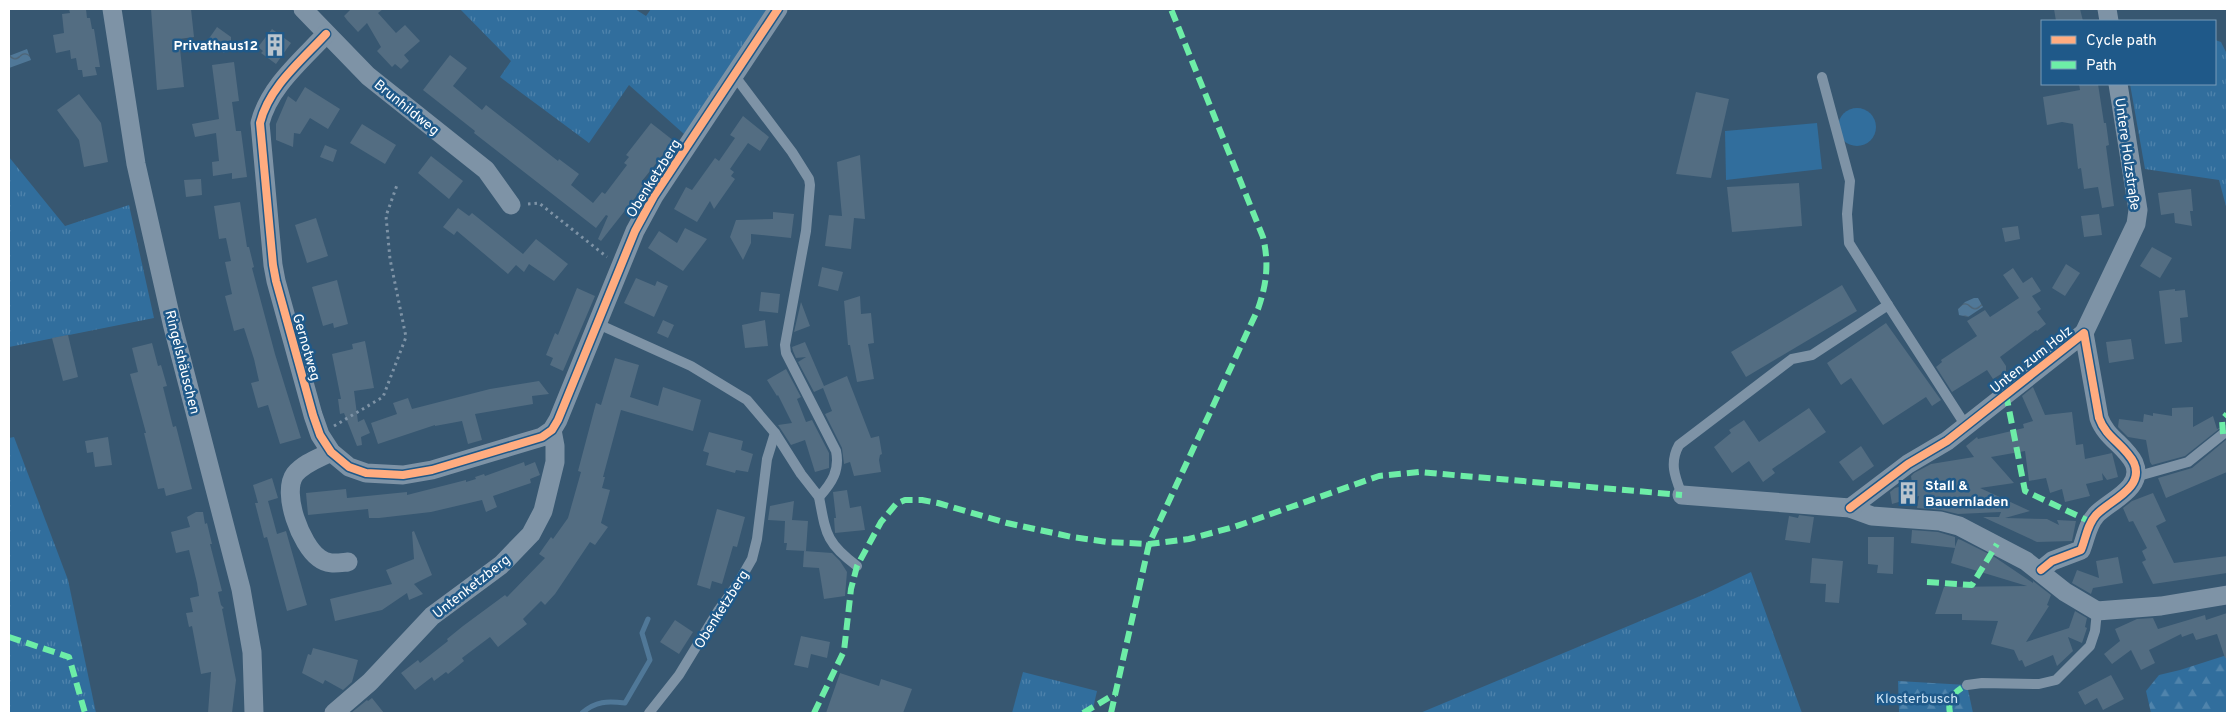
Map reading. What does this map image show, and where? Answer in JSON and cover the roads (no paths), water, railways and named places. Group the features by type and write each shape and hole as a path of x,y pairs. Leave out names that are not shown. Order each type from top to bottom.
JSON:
{"street":[{"name":"Ringelshäuschen","path":"112,9 136,164 172,323 241,589 252,652 254,713"},
{"name":"Brunhildweg","path":"303,9 368,76 486,170 511,205"},
{"name":"Obenketzberg","path":"552,430 598,324 634,231 654,196 778,9"},
{"name":"Gernotweg","path":"326,34 278,86 264,108 260,123 273,264 282,303 320,435 331,452 349,467 366,473 403,475 432,470 542,437 552,430"},
{"name":"Untere Holzstraße","path":"2084,333 2136,224 2138,210 2118,85"},
{"name":"Unten zum Holz","path":"1850,508 1900,469 1947,441 2084,333 2101,424 2103,429 2134,464 2135,478"},
{"name":"Untenketzberg","path":"334,713 370,682 432,616 501,565 531,534 544,511 555,462 552,430"},
{"path":"331,452 302,466 294,475 291,485 291,496 300,533 310,548 319,558 332,564 348,562"},
{"path":"2041,570 2052,561 2081,550 2096,515 2128,489 2135,478"},
{"path":"1682,495 1850,508 1872,516 1940,521 1959,526 1988,539 2041,570 2065,592 2097,611 2161,606 2227,595"}],"lane":[{"path":"734,75 792,152 809,179 810,197 807,224 785,345 786,353 836,451 838,460 834,476 819,497"},
{"path":"1822,77 1850,181 1846,214 1849,242 1966,426"},
{"path":"1682,495 1673,467 1679,445 1792,359 1812,355 1888,305"},
{"path":"598,324 664,352 747,400 775,433 801,474 819,497 826,532 831,543 841,554 857,566"},
{"name":"Obenketzberg","path":"649,713 680,675 752,559 758,538 767,459 775,433"},
{"path":"2135,478 2188,462 2223,434"},
{"path":"1966,685 1982,682 2039,684 2056,680 2090,646 2095,631 2097,611"}],"water":[{"path":"27,49 31,60 9,68 9,56"},
{"path":"1978,298 1983,307 1968,317 1959,315 1958,309 1965,302"}],"waterway":[{"path":"582,713 597,704 625,703 650,660 642,633 648,619"}],"place":[{"name":"Privathaus12","path":"275,45"},
{"name":"Stall & Bauernladen","path":"1908,493"}],"park label":[{"name":"Klosterbusch","path":"1917,698"}]}
